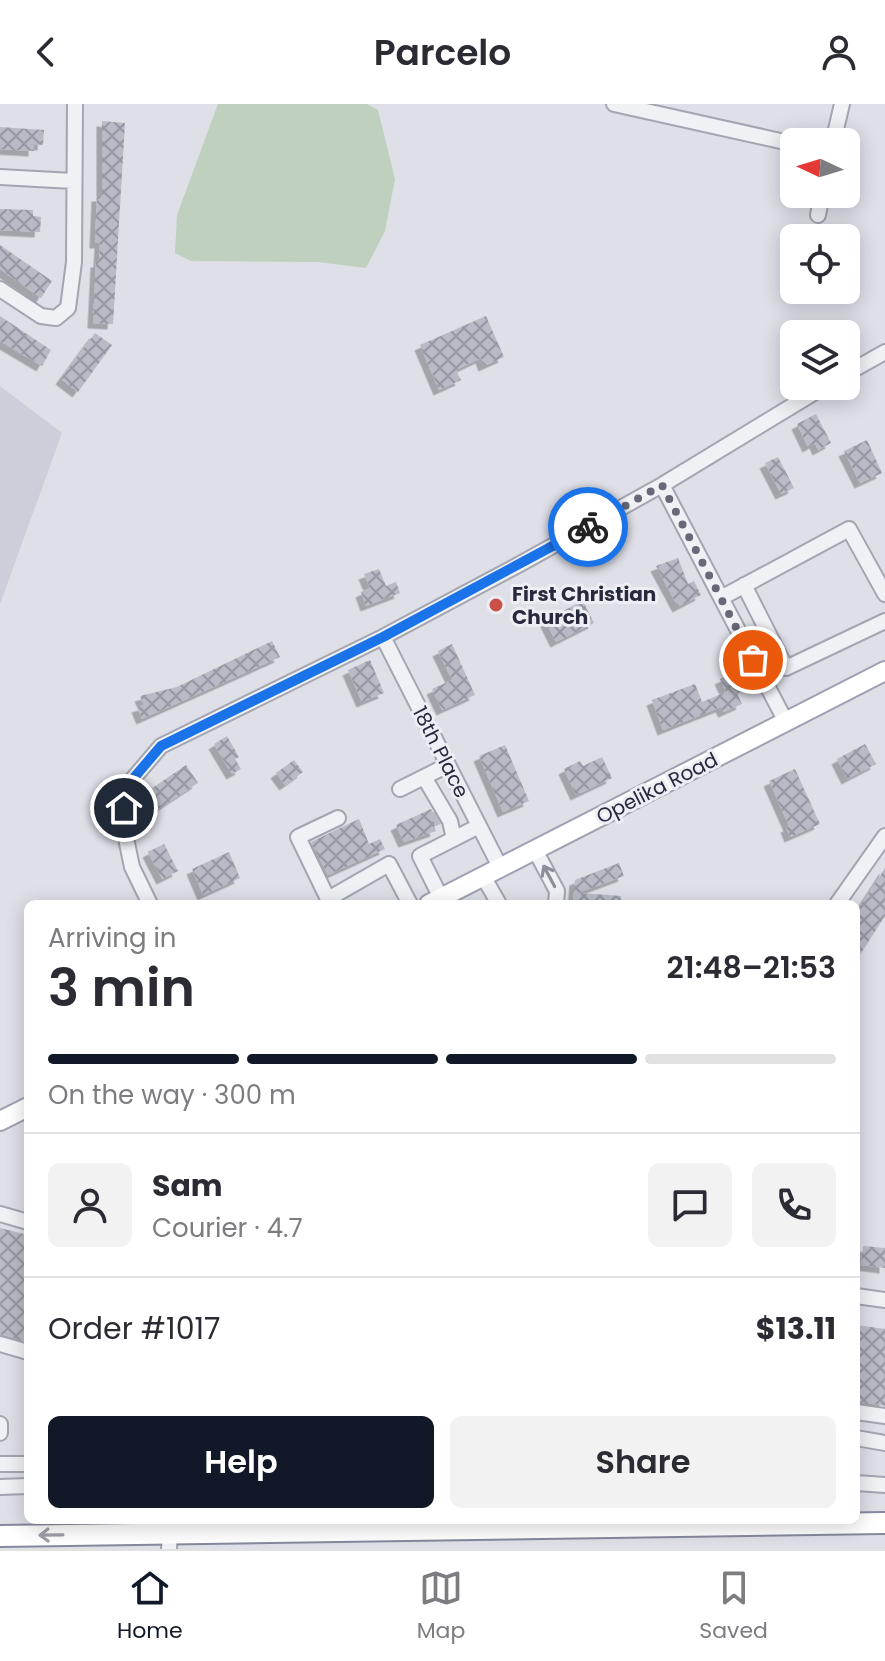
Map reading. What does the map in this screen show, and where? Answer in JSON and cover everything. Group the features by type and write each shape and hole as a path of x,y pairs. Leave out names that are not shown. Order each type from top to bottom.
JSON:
{"highway":[{"path":"860,1523 885,1523"},
{"path":"0,1536 712,1524"}],"main road":[{"name":"Opelika Road","path":"437,900 885,671"},
{"path":"0,1121 24,1109"}],"street":[{"path":"0,289 41,316 56,318 68,308 74,262 75,104"},
{"path":"614,104 647,108 780,141"},
{"path":"836,128 842,104"},
{"path":"0,177 73,181"},
{"path":"818,215 819,208"},
{"path":"860,366 885,352"},
{"path":"148,900 132,867 123,824 124,808 132,780 161,746 383,637 662,485 802,400"},
{"path":"662,485 786,722"},
{"path":"721,598 849,529 885,594"},
{"path":"744,585 786,668"},
{"path":"763,680 885,621"},
{"name":"18th Place","path":"383,637 500,867"},
{"path":"400,789 448,765"},
{"path":"424,777 443,819"},
{"path":"328,900 298,837 338,818"},
{"path":"443,819 479,826"},
{"path":"435,900 420,856 443,819"},
{"path":"840,900 885,836"},
{"path":"535,850 557,891 556,900"},
{"path":"332,900 389,864 408,900"},
{"path":"483,876 497,900"},
{"path":"0,1214 24,1221"},
{"path":"860,1296 881,1298"},
{"path":"860,1306 881,1298"},
{"path":"0,1344 24,1351"},
{"path":"860,1413 885,1416"},
{"path":"0,1424 0,1433"},
{"path":"860,1439 885,1443"},
{"path":"0,1464 24,1464"},
{"path":"860,1483 885,1485"},
{"path":"0,1487 24,1486"}],"shaded area":[{"path":"0,386 62,433 0,604"}],"green space":[{"path":"218,104 367,104 378,110 395,179 385,231 366,268 318,262 191,261 175,253 177,215"}],"building":[{"path":"102,121 125,123 113,324 93,323 100,243 95,243 97,196 102,196"},
{"path":"0,127 44,130 43,145 34,144 34,151 0,149"},
{"path":"0,209 33,210 33,216 41,217 40,232 0,230"},
{"path":"0,245 52,281 41,298 0,269"},
{"path":"0,316 51,350 42,366 0,341"},
{"path":"486,316 504,357 484,366 481,358 456,370 461,380 439,390 420,345"},
{"path":"95,333 112,345 78,392 61,379"},
{"path":"816,414 831,443 818,450 815,443 808,447 797,424"},
{"path":"867,440 882,473 860,483 844,451"},
{"path":"778,457 794,488 781,494 765,463"},
{"path":"678,558 688,584 694,581 701,595 678,607 656,566"},
{"path":"379,569 386,586 396,582 400,593 366,606 361,592 370,588 364,574"},
{"path":"583,601 594,623 556,642 545,620"},
{"path":"272,641 280,657 142,719 137,707 144,705 140,696 177,687"},
{"path":"452,644 475,695 442,710 432,689 452,680 438,651"},
{"path":"370,660 384,693 362,702 348,670"},
{"path":"743,669 750,685 736,691 742,704 724,712 721,707 663,730 652,700 695,684 702,702 726,692 720,679"},
{"path":"227,736 239,757 235,759 241,769 232,774 214,744"},
{"path":"865,744 876,764 847,779 837,759"},
{"path":"505,745 529,801 503,812 479,756"},
{"path":"602,757 612,778 576,795 564,769 580,761 583,766"},
{"path":"294,760 303,772 285,785 276,773"},
{"path":"186,765 198,783 158,809 148,791"},
{"path":"795,769 820,824 790,837 786,827 789,826 769,781"},
{"path":"431,809 440,824 434,826 436,831 404,842 396,825"},
{"path":"359,819 369,844 380,839 385,849 328,875 311,842"},
{"path":"164,844 178,871 162,879 148,852"},
{"path":"229,852 240,878 203,895 192,869"},
{"path":"619,863 624,876 578,893 621,896 621,900 573,900 575,880"},
{"path":"885,868 885,916 860,955 860,907"},
{"path":"0,1228 24,1234 24,1341 0,1334"},
{"path":"863,1246 885,1248 885,1268 861,1265"},
{"path":"860,1326 885,1329 885,1406 860,1402"}],"tunnel":[{"path":"436,811 442,823"}],"way so far":[{"path":"588,527 662,485 753,660"}],"place":[{"name":"First Christian Church","path":"496,605"}],"route":[{"path":"124,808 132,780 161,746 199,724 266,695 383,637 588,527"}]}
